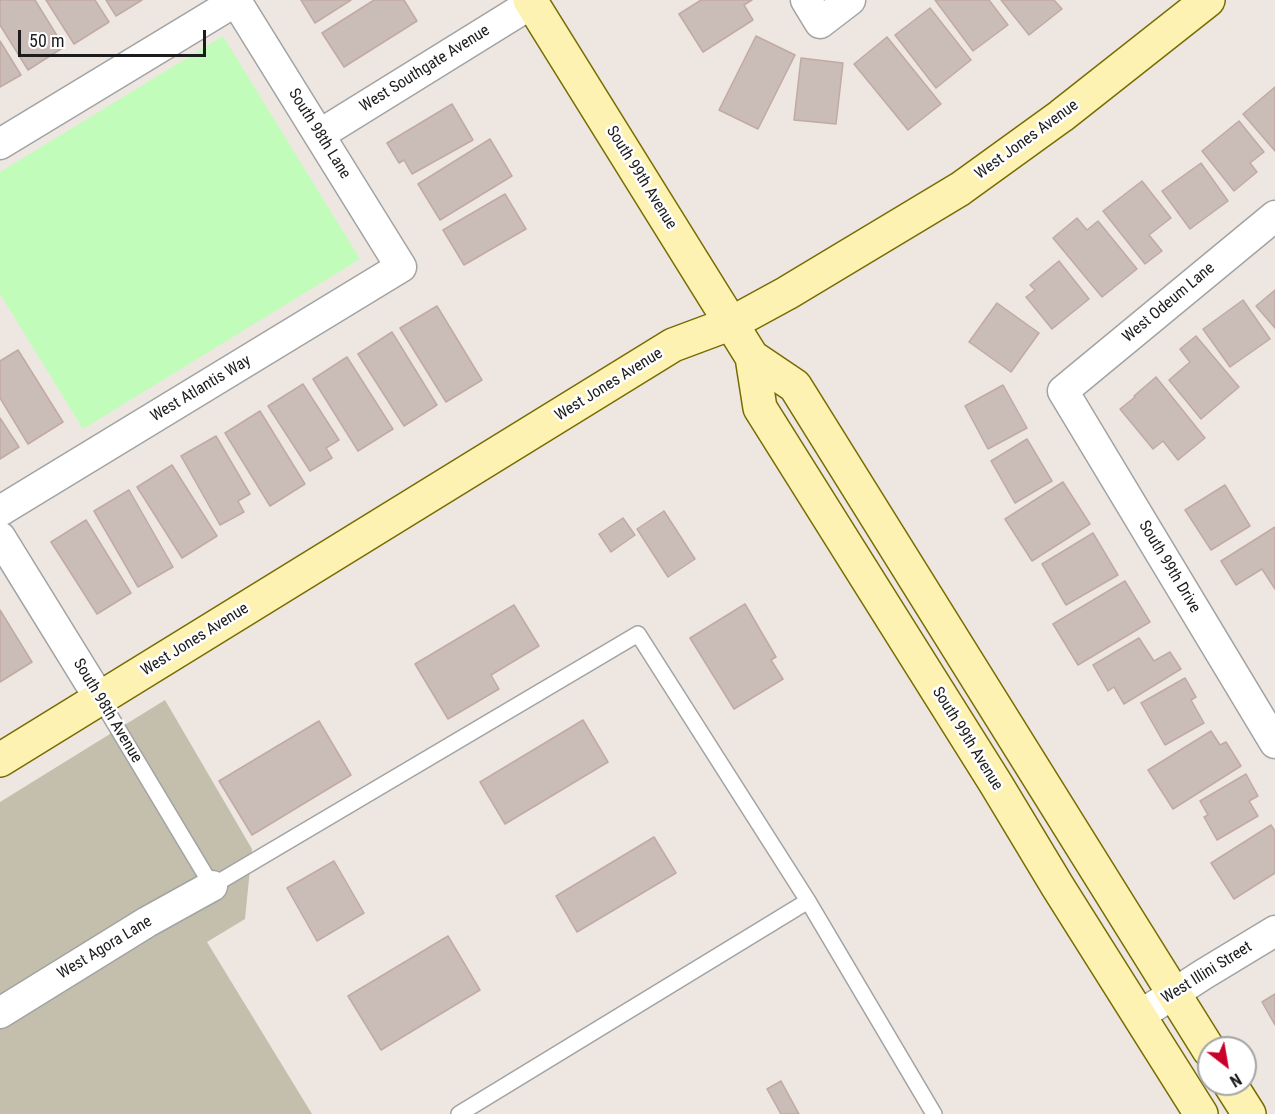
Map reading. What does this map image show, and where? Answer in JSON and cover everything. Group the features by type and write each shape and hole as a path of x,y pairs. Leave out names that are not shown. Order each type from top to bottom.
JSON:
{"main road":[{"name":"West Jones Avenue","path":"0,760 673,345 732,322 787,293 960,189 1061,116 1208,0"},
{"name":"South 99th Avenue","path":"531,2 752,357 760,408 1201,1114"},
{"name":"South 99th Avenue","path":"752,357 795,386 1200,1036"},
{"path":"1238,1096 1249,1114"}],"street":[{"path":"813,11 850,0"},
{"path":"0,144 236,1"},
{"name":"South 98th Lane","path":"236,1 401,267"},
{"name":"West Southgate Avenue","path":"319,135 531,2"},
{"name":"West Odeum Lane","path":"1063,391 1275,216"},
{"name":"West Atlantis Way","path":"0,511 401,267"},
{"name":"South 99th Drive","path":"1063,391 1275,743"},
{"name":"South 98th Avenue","path":"0,537 100,699"},
{"name":"West Agora Lane","path":"0,1013 147,922 212,886"},
{"name":"West Illini Street","path":"1140,1016 1204,974 1275,932"}],"lane":[{"path":"212,886 638,634 808,902 934,1114"},
{"name":"South 98th Avenue","path":"100,699 212,886"},
{"path":"466,1112 808,902"}],"shaded area":[{"path":"165,700 252,849 245,919 207,942 312,1114 0,1114 0,802"}],"green space":[{"path":"223,36 360,259 83,429 0,294 0,172"}],"building":[{"path":"0,0 35,0 64,47 28,70 0,25"},
{"path":"46,0 95,0 109,22 74,44"},
{"path":"106,0 142,0 116,16"},
{"path":"301,0 351,0 315,23"},
{"path":"374,0 404,0 417,21 344,67 322,33"},
{"path":"701,0 752,0 744,5 753,20 703,52 679,14"},
{"path":"935,0 989,0 1008,25 973,51"},
{"path":"1001,0 1054,0 1062,9 1029,35"},
{"path":"930,8 971,60 936,88 895,35"},
{"path":"756,36 795,55 758,129 719,110"},
{"path":"887,37 941,104 908,130 854,64"},
{"path":"0,41 21,75 0,87"},
{"path":"801,58 843,63 836,124 794,120"},
{"path":"1275,87 1275,151 1243,114"},
{"path":"452,104 473,140 412,174 404,160 399,163 387,143"},
{"path":"1239,121 1264,152 1250,163 1257,172 1234,191 1202,151"},
{"path":"490,139 512,176 440,220 418,184"},
{"path":"1201,163 1228,201 1190,229 1162,191"},
{"path":"1142,181 1171,218 1149,235 1162,251 1145,264 1103,211"},
{"path":"505,194 526,229 464,265 443,230"},
{"path":"1077,218 1087,230 1098,221 1137,269 1102,297 1053,238"},
{"path":"1059,261 1089,299 1052,329 1026,297 1035,290 1030,285"},
{"path":"1275,290 1275,328 1256,306"},
{"path":"1243,300 1270,339 1230,367 1203,329"},
{"path":"997,303 1039,333 1011,372 969,342"},
{"path":"437,306 482,380 446,402 400,328"},
{"path":"392,332 437,405 404,426 358,354"},
{"path":"1196,336 1239,387 1201,419 1169,380 1190,362 1180,349"},
{"path":"18,350 63,422 28,444 0,398 0,361"},
{"path":"347,357 393,429 358,451 313,379"},
{"path":"1156,377 1205,438 1178,460 1163,441 1153,449 1120,409"},
{"path":"303,384 339,440 326,448 332,458 310,471 268,406"},
{"path":"1003,385 1027,428 988,449 965,406"},
{"path":"260,411 305,484 270,506 225,433"},
{"path":"0,418 19,447 0,459"},
{"path":"216,436 250,494 238,501 244,512 220,525 181,456"},
{"path":"1027,439 1052,481 1015,503 991,461"},
{"path":"172,465 217,536 182,558 137,487"},
{"path":"1063,482 1090,524 1032,561 1005,519"},
{"path":"1225,485 1250,526 1211,550 1185,510"},
{"path":"129,490 173,567 138,587 94,511"},
{"path":"664,511 695,559 668,577 637,529"},
{"path":"623,518 635,535 611,552 599,534"},
{"path":"86,520 131,593 97,614 51,542"},
{"path":"1275,527 1275,589 1262,569 1236,585 1221,561"},
{"path":"1093,533 1118,575 1066,605 1042,564"},
{"path":"1125,581 1150,622 1078,665 1053,624"},
{"path":"745,604 776,657 771,660 783,679 734,709 690,638"},
{"path":"514,605 539,646 491,675 499,689 448,719 415,664"},
{"path":"0,610 32,662 0,682"},
{"path":"1139,638 1154,661 1170,652 1181,669 1124,704 1114,687 1108,691 1093,665"},
{"path":"1185,678 1196,697 1191,700 1204,723 1165,745 1141,703"},
{"path":"583,720 608,762 505,824 480,782"},
{"path":"319,721 351,775 252,835 219,781"},
{"path":"1211,731 1220,745 1226,742 1241,766 1173,809 1148,770"},
{"path":"1246,774 1258,796 1249,801 1258,816 1217,840 1204,817 1208,815 1200,801"},
{"path":"1271,825 1275,831 1275,873 1234,899 1211,863"},
{"path":"654,837 676,873 577,932 556,896"},
{"path":"334,861 364,913 317,941 287,888"},
{"path":"448,936 480,990 381,1050 348,996"},
{"path":"1275,994 1275,1025 1262,1002"},
{"path":"781,1081 799,1114 781,1114 767,1089"}]}
